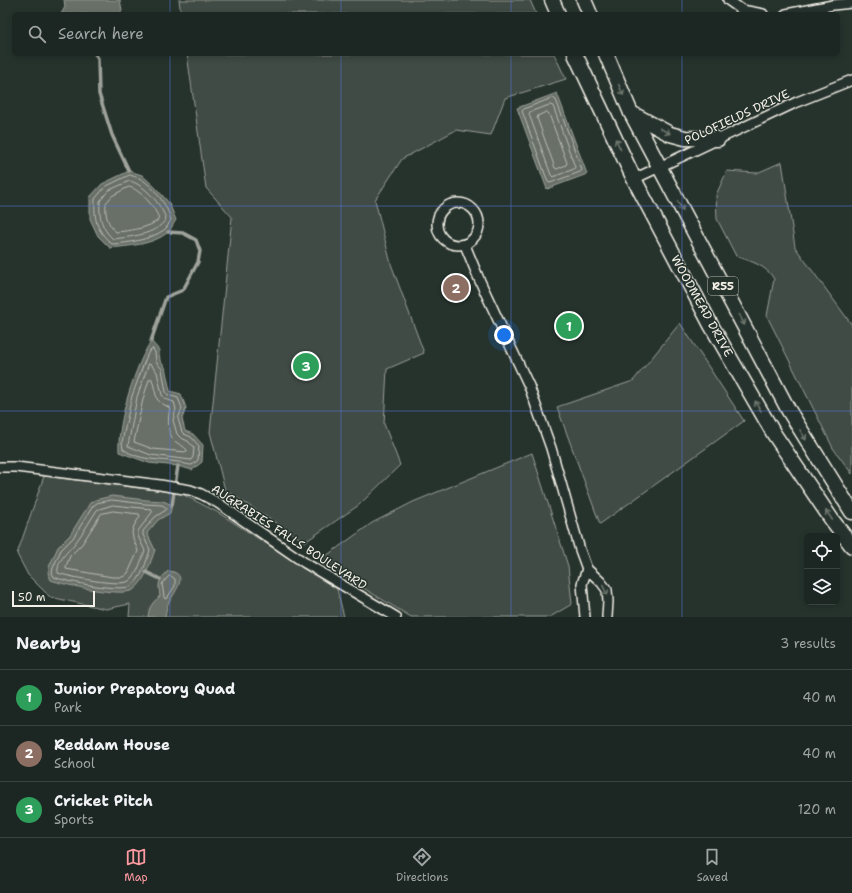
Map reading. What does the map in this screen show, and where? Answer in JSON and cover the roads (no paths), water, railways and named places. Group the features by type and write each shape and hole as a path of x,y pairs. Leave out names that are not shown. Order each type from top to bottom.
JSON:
{"main road":[{"path":"552,0 557,12"},
{"path":"584,0 589,12"},
{"name":"WOODMEAD DRIVE","path":"576,56 634,179 712,325 774,434 832,520 852,546"},
{"name":"R55","path":"607,56 631,113 789,411 852,512"},
{"path":"631,113 670,134 685,138 718,139"}],"street":[{"path":"728,0 742,10 752,12"},
{"path":"794,12 831,2 852,3"},
{"name":"POLOFIELDS DRIVE","path":"634,179 797,102 852,80"},
{"path":"452,205 465,205 472,208 479,220 477,234 465,245 454,245 447,242 442,238 437,226 441,213 452,205"},
{"path":"465,245 482,286 529,386 551,448 580,550 587,569 607,590 608,617"},
{"name":"AUGRABIES FALLS BOULEVARD","path":"0,467 16,467 160,485 190,490 201,494 218,503 305,563 396,617"},
{"path":"585,617 582,584 587,569"}],"water":[{"path":"64,0 120,0 122,10 121,12 62,12 65,7"},
{"path":"557,93 587,174 547,189 517,108"},
{"path":"129,171 142,175 155,187 169,203 176,220 168,232 154,240 132,246 110,248 98,236 90,219 90,197 102,184"},
{"path":"151,341 159,350 160,361 165,367 170,391 181,394 186,408 182,419 185,431 193,434 203,445 202,462 192,470 178,466 149,463 119,452 121,426 128,395 133,379"},
{"path":"112,496 163,501 172,505 170,513 158,520 147,533 155,550 147,572 141,582 133,590 127,592 117,592 68,585 51,580 48,573 49,567 58,547 70,535 90,503 95,500"},
{"path":"168,571 179,576 180,580 177,590 167,606 165,617 148,617 151,605 160,596 159,585 162,577"}],"waterway":[{"path":"96,56 98,58 99,94 112,135 129,171"},
{"path":"151,341 166,297 183,290 198,262 200,251 196,240 183,233 168,232"},
{"path":"172,505 178,466"},
{"path":"146,572 160,579"}],"place":[{"name":"Reddam House","path":"456,288"},
{"name":"Junior Prepatory Quad","path":"569,326"},
{"name":"Cricket Pitch","path":"306,366"}]}
